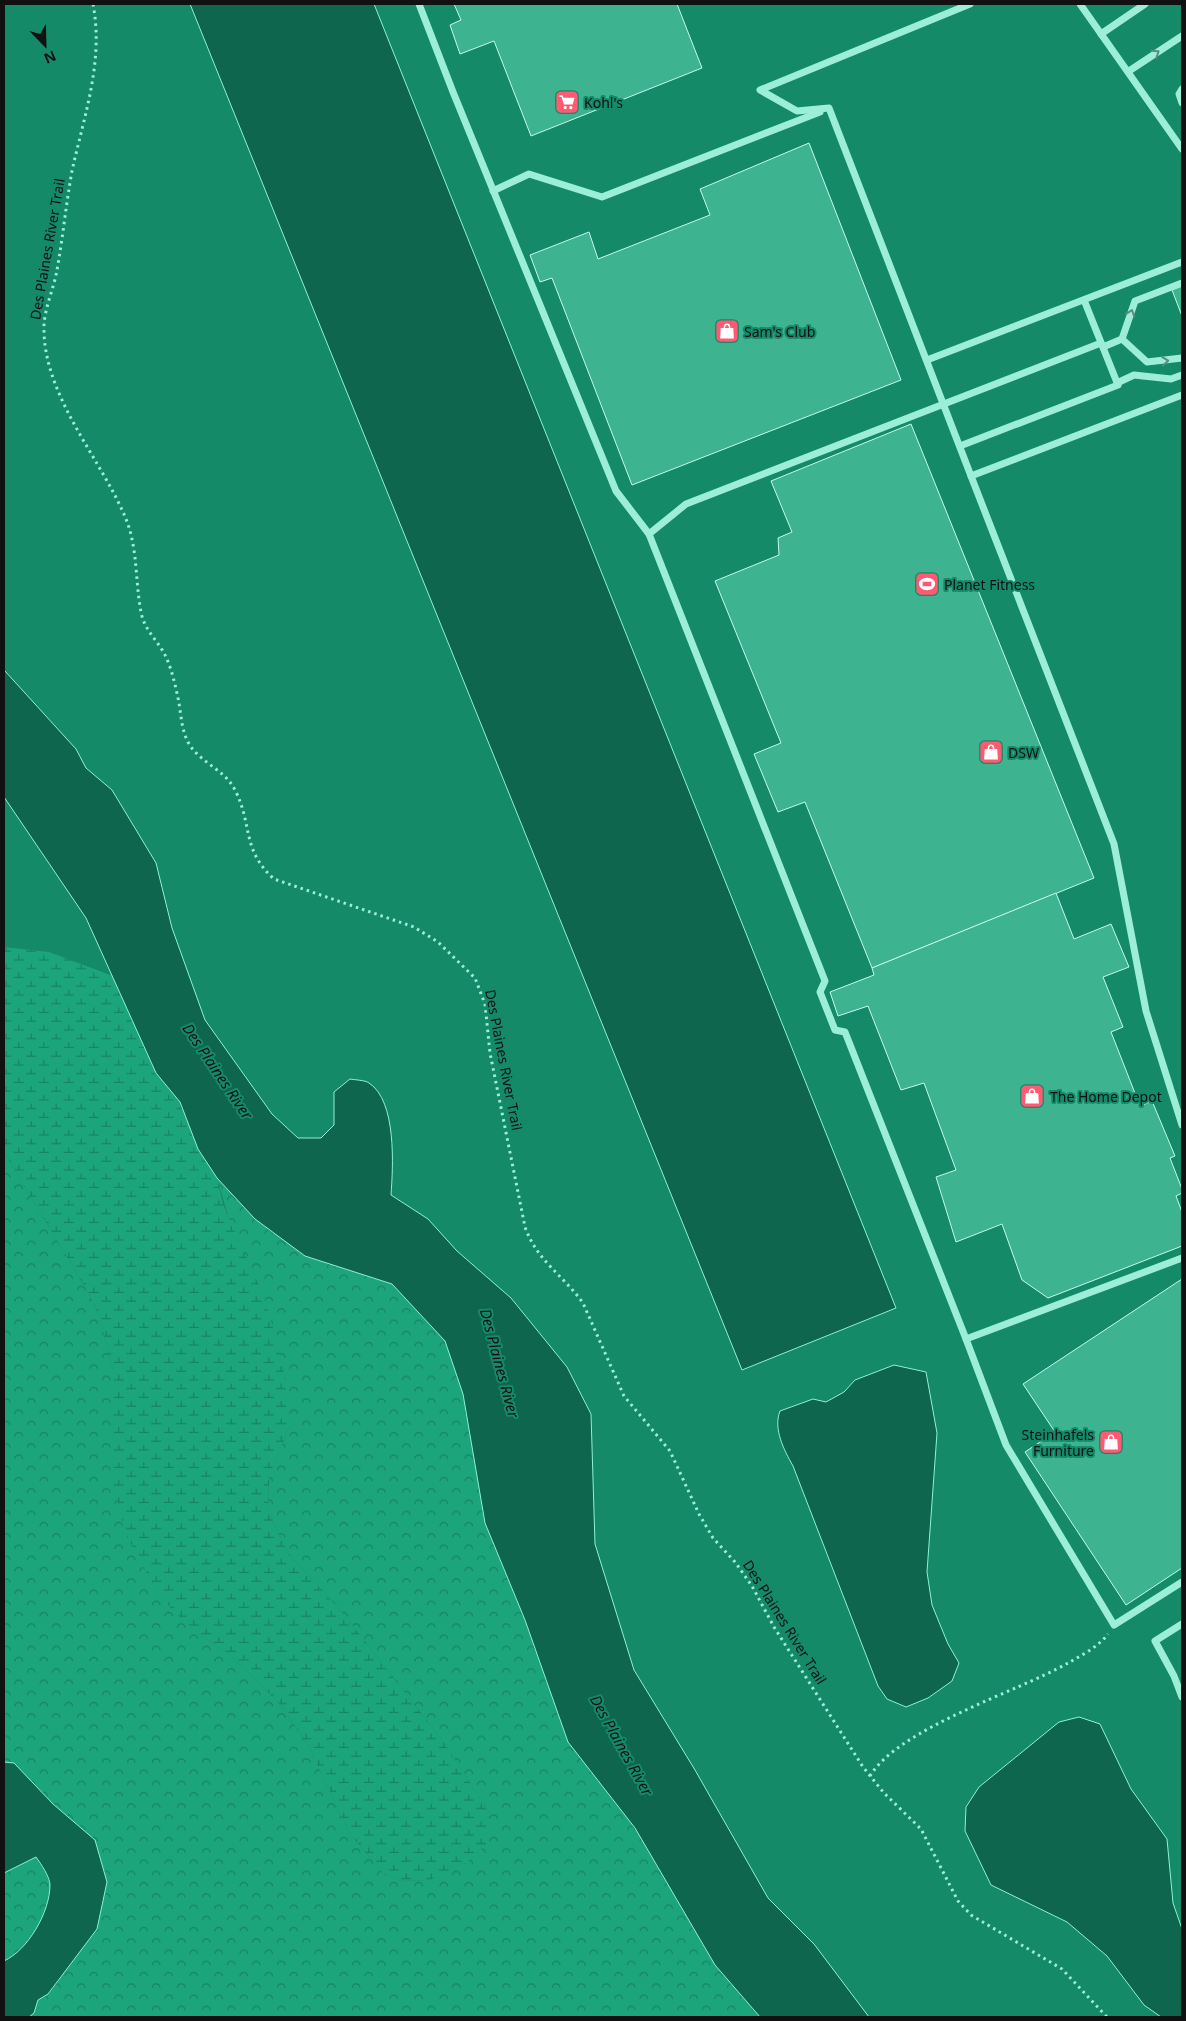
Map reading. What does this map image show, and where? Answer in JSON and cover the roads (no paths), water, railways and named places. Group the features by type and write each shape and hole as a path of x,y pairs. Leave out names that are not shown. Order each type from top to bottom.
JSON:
{"lane":[{"path":"419,4 493,191 616,491 649,534 825,981 820,992 835,1030 845,1032 1006,1444 1114,1625 1182,1582"},
{"path":"829,108 797,111 760,90 970,4"},
{"path":"1080,4 1129,71 1182,149"},
{"path":"1101,34 1145,4"},
{"path":"1129,71 1182,36"},
{"path":"1182,89 1179,94 1182,102"},
{"path":"493,191 529,174 602,197 829,108"},
{"path":"829,108 1114,844 1146,1010 1182,1125"},
{"path":"927,360 1182,262"},
{"path":"1122,339 1135,301 1182,283"},
{"path":"960,446 1118,385 1084,300"},
{"path":"649,534 686,504 943,402 1122,339"},
{"path":"1122,339 1148,362 1182,358"},
{"path":"1117,382 1134,375 1172,380 1182,376"},
{"path":"971,476 1182,395"},
{"path":"966,1339 1182,1258"},
{"path":"1182,1624 1155,1641 1174,1676 1182,1697"}],"water":[{"path":"190,4 374,4 896,1308 742,1370"},
{"name":"Des Plaines River","path":"4,670 76,749 86,768 112,790 156,863 172,928 205,1020 272,1114 298,1138 321,1138 334,1125 334,1092 350,1079 369,1083 378,1092 385,1104 389,1119 392,1152 391,1195 428,1219 457,1251 511,1298 567,1367 591,1414 595,1544 634,1670 695,1770 768,1898 814,1944 869,2017 760,2017 715,1965 635,1828 568,1742 525,1620 485,1523 463,1394 445,1341 392,1284 305,1256 255,1219 217,1178 198,1149 180,1102 156,1073 86,918 4,797"},
{"path":"894,1365 926,1372 937,1433 927,1572 932,1605 948,1644 959,1663 952,1681 928,1698 906,1707 887,1699 878,1686 793,1466 783,1446 778,1425 780,1411 813,1399 826,1402 844,1392 855,1380"},
{"path":"1079,1717 1100,1724 1131,1789 1167,1839 1173,1903 1182,1929 1182,2017 1161,2017 1144,2005 1107,1956 1067,1922 991,1885 965,1831 966,1807 979,1787 1059,1722"},
{"path":"4,1762 14,1763 53,1804 95,1840 107,1882 97,1929 48,1994 38,2000 34,2013 29,2017 4,2017 4,1961 21,1948 36,1929 46,1907 50,1882 36,1857 4,1873"}],"place":[{"name":"Kohl's","path":"567,102"},
{"name":"Sam's Club","path":"727,331"},
{"name":"Planet Fitness","path":"927,584"},
{"name":"DSW","path":"991,752"},
{"name":"The Home Depot","path":"1032,1096"},
{"name":"Steinhafels Furniture","path":"1111,1442"}]}
